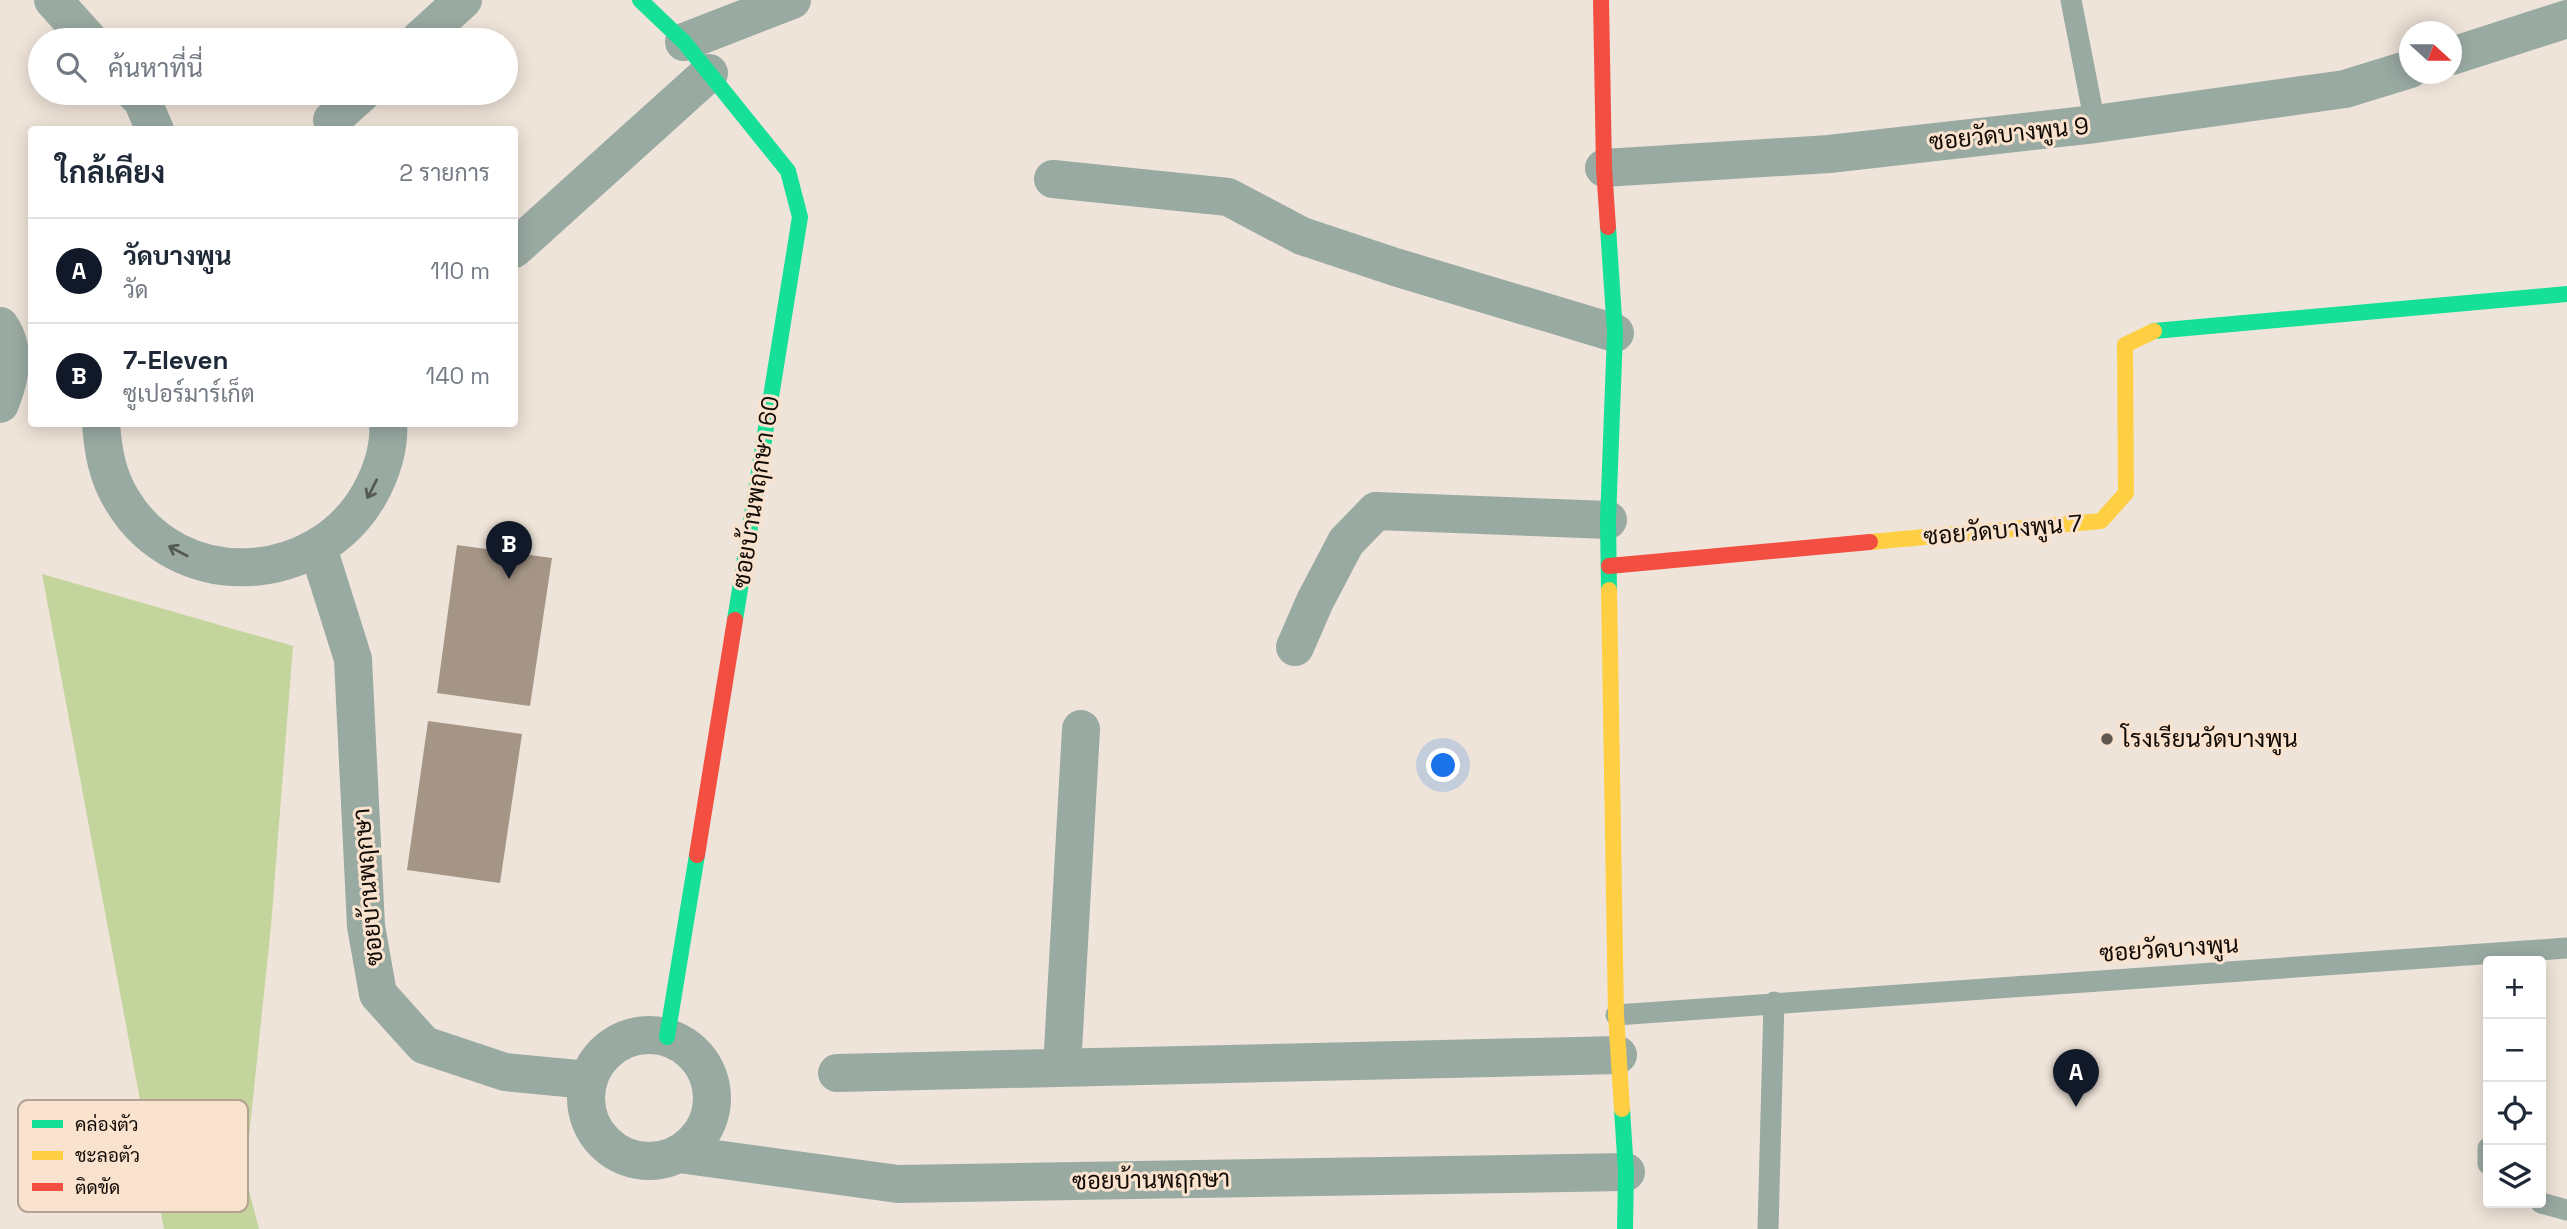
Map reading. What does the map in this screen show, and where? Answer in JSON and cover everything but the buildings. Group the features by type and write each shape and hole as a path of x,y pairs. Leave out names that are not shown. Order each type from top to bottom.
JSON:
{"street":[{"path":"53,0 78,28"},
{"path":"432,28 463,0"},
{"name":"ซอยบ้านพฤกษา 60","path":"640,0 684,42 788,171 800,217 667,1037"},
{"path":"684,42 792,0"},
{"path":"1601,0 1604,168 1615,333 1608,520 1616,1015 1626,1172 1625,1229"},
{"path":"2462,53 2567,19"},
{"name":"ซอยวัดบางพูน 9","path":"1604,168 1829,155 2095,124 2345,89 2399,72"},
{"path":"518,246 709,73"},
{"path":"144,105 153,126"},
{"path":"332,120 349,105"},
{"path":"1053,179 1228,197 1302,236 1615,333"},
{"name":"ซอยวัดบางพูน 7","path":"1609,566 2101,521 2126,493 2125,345 2151,331 2567,294"},
{"path":"0,326 11,356 14,389"},
{"path":"101,427 102,448 110,475 122,500 149,532 184,555 210,564 238,568 266,567 293,560 318,548 341,531 360,510 375,485 384,458 388,427"},
{"path":"1295,647 1315,601 1346,542 1376,510 1608,520"},
{"name":"ซอยบ้านพฤกษา","path":"318,548 353,659 366,926 378,993 424,1045 505,1072 588,1080 586,1105 593,1128 609,1147 630,1159 657,1163 679,1154 898,1184 1626,1172"},
{"path":"1062,1068 1081,729"},
{"path":"588,1080 600,1057 619,1042 644,1032 667,1037 689,1048 705,1068 712,1091 710,1116 698,1138 679,1154"},
{"path":"838,1073 1618,1055"}],"lane":[{"path":"2071,0 2095,124"},
{"name":"ซอยวัดบางพูน","path":"2507,956 2567,948"},
{"name":"ซอยวัดบางพูน","path":"1616,1015 1774,1002 2483,958"},
{"path":"1768,1229 1774,1002"},
{"path":"2546,1204 2567,1210"}],"green space":[{"path":"42,574 293,646 271,926 248,1146 248,1100 140,1100"},
{"path":"248,1187 259,1229 164,1229 161,1212 248,1212"}],"traffic: fast":[{"path":"640,0 684,42 788,171 800,217 735,620"},
{"path":"1608,227 1615,333 1608,520 1609,590"},
{"path":"2154,331 2567,294"},
{"path":"667,1037 697,855"},
{"path":"1622,1109 1626,1172 1625,1229"}],"traffic: slow":[{"path":"1870,542 2101,521 2126,493 2125,345 2154,331"},
{"path":"1609,590 1616,1015 1622,1109"}],"traffic: jam":[{"path":"1601,0 1604,168 1608,227"},
{"path":"1609,566 1870,542"},
{"path":"697,855 735,620"}],"place":[{"name":"7-Eleven","path":"509,579"},
{"name":"โรงเรียนวัดบางพูน","path":"2107,739"},
{"name":"วัดบางพูน","path":"2076,1107"}]}
